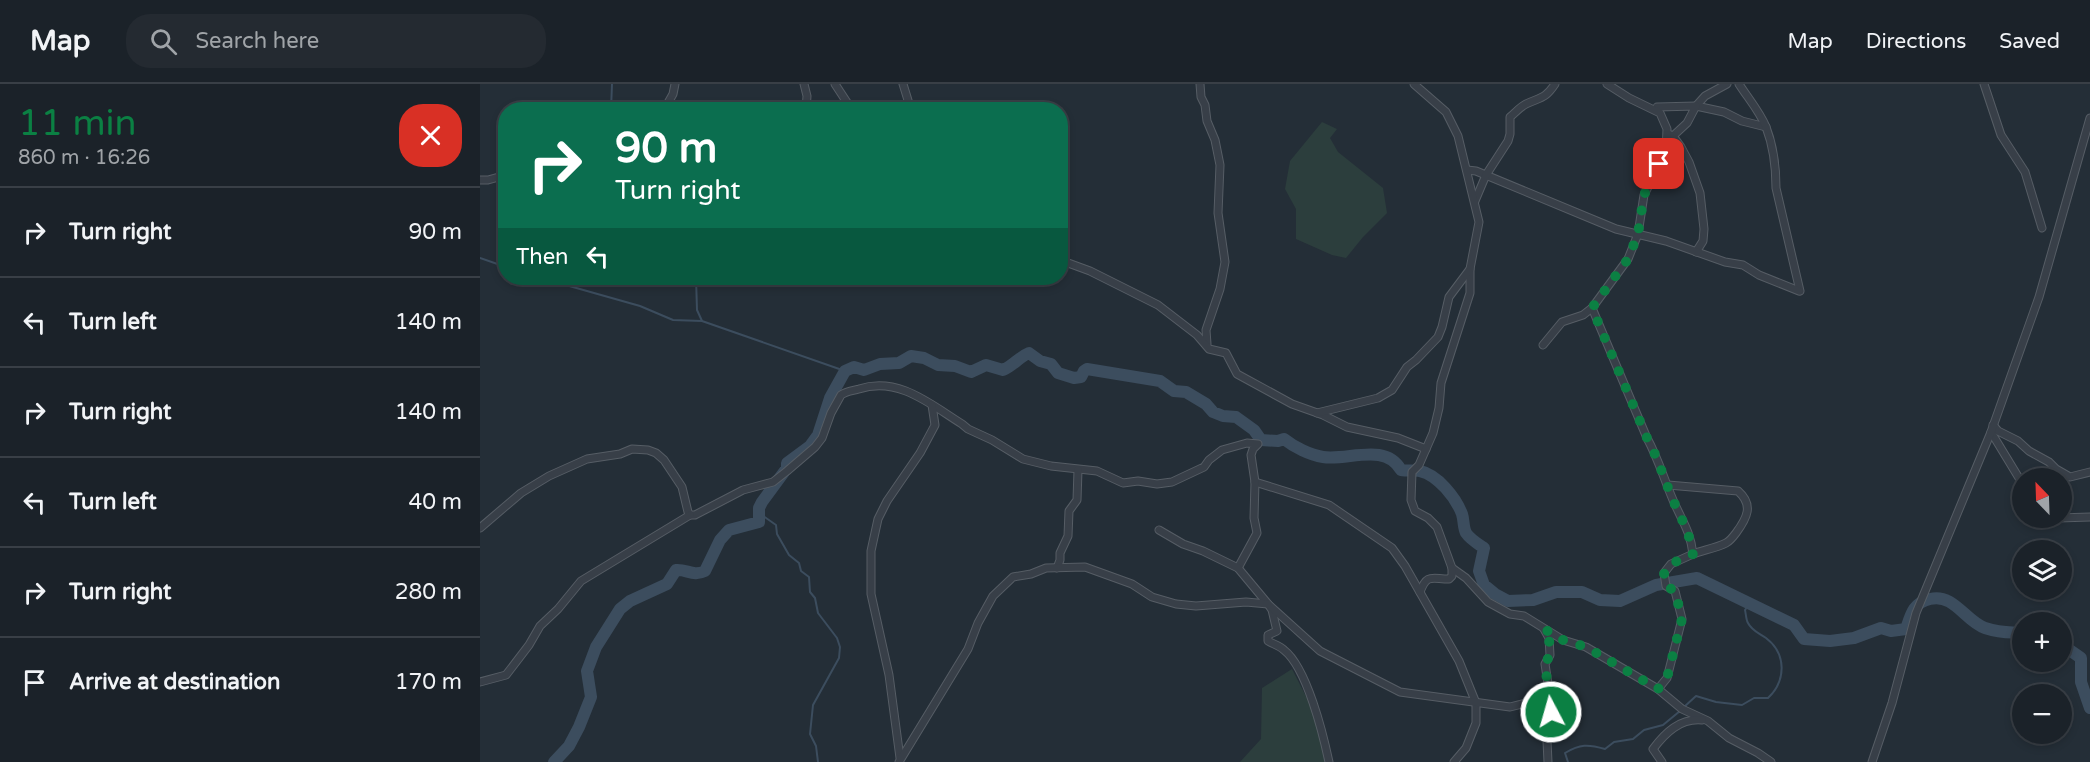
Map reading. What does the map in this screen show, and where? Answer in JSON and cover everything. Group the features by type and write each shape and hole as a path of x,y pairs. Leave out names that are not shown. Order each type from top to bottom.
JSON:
{"street":[{"path":"668,102 675,84"},
{"path":"804,84 807,102"},
{"path":"835,84 847,102"},
{"path":"903,84 909,102"},
{"path":"1200,84 1201,97 1220,165 1218,213 1225,262 1220,289 1206,330 1209,349"},
{"path":"1414,84 1435,101 1450,118 1456,129 1479,222 1470,269 1470,293 1441,382 1435,425 1419,465 1412,472 1411,500 1415,511 1428,518 1437,527 1448,550 1452,576 1449,579 1430,578 1424,582 1420,592"},
{"path":"1475,202 1486,175 1508,141 1510,117 1523,105 1548,94 1555,84"},
{"path":"1607,84 1629,98 1657,110 1670,135 1689,162 1700,194 1704,229 1703,241 1696,252"},
{"path":"1543,345 1562,322 1583,315 1592,308 1628,259 1638,234 1644,195 1666,151 1670,135 1687,123 1696,106 1705,96 1727,84"},
{"path":"1467,171 1476,171 1616,229 1725,262 1743,265 1760,275 1801,291 1776,188 1776,175 1766,127 1747,93 1739,84"},
{"path":"1984,84 2001,135 2025,172 2042,228"},
{"path":"1657,107 1696,106 1724,112 1742,121 1766,127"},
{"path":"1872,762 1895,692 1916,613 1923,601 1929,579 1992,429 2039,297 2090,118"},
{"path":"480,180 498,177"},
{"path":"1068,263 1090,271 1158,306 1197,335 1209,349 1226,353 1237,374 1292,404 1347,427 1398,438 1426,449"},
{"path":"1317,413 1378,398 1392,390 1407,367 1438,337 1449,297 1470,269"},
{"path":"1592,308 1672,498 1690,535 1693,554"},
{"path":"480,682 506,675 530,645 540,626 558,609 581,581 690,515 695,515 743,490 773,482 815,447 822,438 841,395 866,385 890,386 906,390 968,429 992,440 1023,459 1078,470 1096,471 1123,483 1172,482 1204,467 1222,450 1247,443 1258,444 1252,449 1251,455 1255,482 1254,518 1257,533 1238,568"},
{"path":"900,760 889,675 871,594 871,551 878,519 887,501 921,453 935,425 932,405"},
{"path":"1992,429 2018,441 2029,451 2070,477 2090,472"},
{"path":"1992,429 2014,468"},
{"path":"480,528 521,493 549,476 587,459 632,450 648,450 664,460 682,487 690,515"},
{"path":"1057,568 1068,536 1069,511 1077,500 1078,470"},
{"path":"1255,482 1329,505 1392,548 1459,661 1476,703 1476,723 1466,748 1454,762"},
{"path":"1658,689 1667,678 1682,619 1675,591 1666,586 1664,573 1671,564 1728,542 1749,511 1745,497 1738,491 1668,485"},
{"path":"2072,518 2090,517"},
{"path":"1159,530 1183,544 1238,568 1268,604 1272,610 1276,631 1268,635 1268,641 1286,651 1300,672 1314,706 1329,762"},
{"path":"900,760 968,649 978,622 993,596 1013,577 1031,574 1046,568 1085,567 1132,584 1152,597 1176,604 1196,606 1246,602 1268,604 1320,651 1400,692 1510,707 1550,697"},
{"path":"1452,568 1467,578 1488,602 1510,614 1524,616 1563,640 1586,647 1658,689 1682,709 1708,721 1729,738 1770,762"},
{"path":"1544,629 1550,646 1550,655 1545,664 1552,727 1547,741 1548,762"},
{"path":"1662,762 1653,749 1674,726 1696,720 1708,721"},
{"path":"1868,762 1876,753"}],"shaded area":[{"path":"1322,122 1337,129 1330,138 1338,152 1383,188 1387,213 1346,258 1332,255 1296,239 1296,209 1285,189 1290,161"},
{"path":"1292,669 1313,710 1325,762 1240,762 1261,739 1262,688"}],"waterway":[{"path":"611,102 612,84"},
{"path":"480,258 498,264"},
{"path":"566,285 640,306 673,320 702,321 845,371"},
{"path":"696,285 697,310 702,321"},
{"path":"554,762 569,746 579,727 591,697 587,671 596,647 620,609 630,601 667,584 676,570 693,573 705,571 720,540 729,530 759,522 759,508 787,468 787,463 810,446 818,435 830,398 845,371 854,367 864,370 880,364 899,363 911,356 971,372 986,365 1003,370 1029,353 1040,361 1051,364 1058,373 1074,378 1081,377 1087,369 1160,381 1174,391 1186,392 1206,404 1213,412 1236,417 1254,430 1261,440 1284,439 1302,450 1323,457 1376,455 1386,457 1401,470 1427,473 1451,494 1462,514 1466,533 1484,548 1479,571 1484,585 1508,601 1533,600 1556,592 1582,592 1600,600 1620,601 1656,585 1697,578 1794,625 1804,639 1830,641 1854,638 1881,628 1891,631 1906,629 1916,606 1924,601 1938,598 1953,604 1971,620 1985,628 2012,632"},
{"path":"759,513 776,525 777,534 789,555 799,563 801,571 809,577 810,592 815,598 818,613 837,638 840,647 839,658 813,705 810,734 816,746 818,762"},
{"path":"1684,707 1696,696 1716,702 1742,705 1754,698 1768,698 1774,691 1781,676 1781,660 1773,644 1748,623 1745,610 1750,603"},
{"path":"2072,652 2081,658 2081,682 2090,708"},
{"path":"1568,762 1565,753 1570,750 1580,746 1605,749 1614,742 1633,739 1644,730 1663,725 1680,711"}],"route":[{"path":"1551,712 1545,664 1550,655 1549,638 1544,629 1563,640 1586,647 1658,689 1667,678 1682,619 1675,591 1666,586 1664,573 1671,564 1693,554 1690,535 1672,498 1658,459 1592,308 1628,259 1638,234 1644,195 1659,164"}]}
